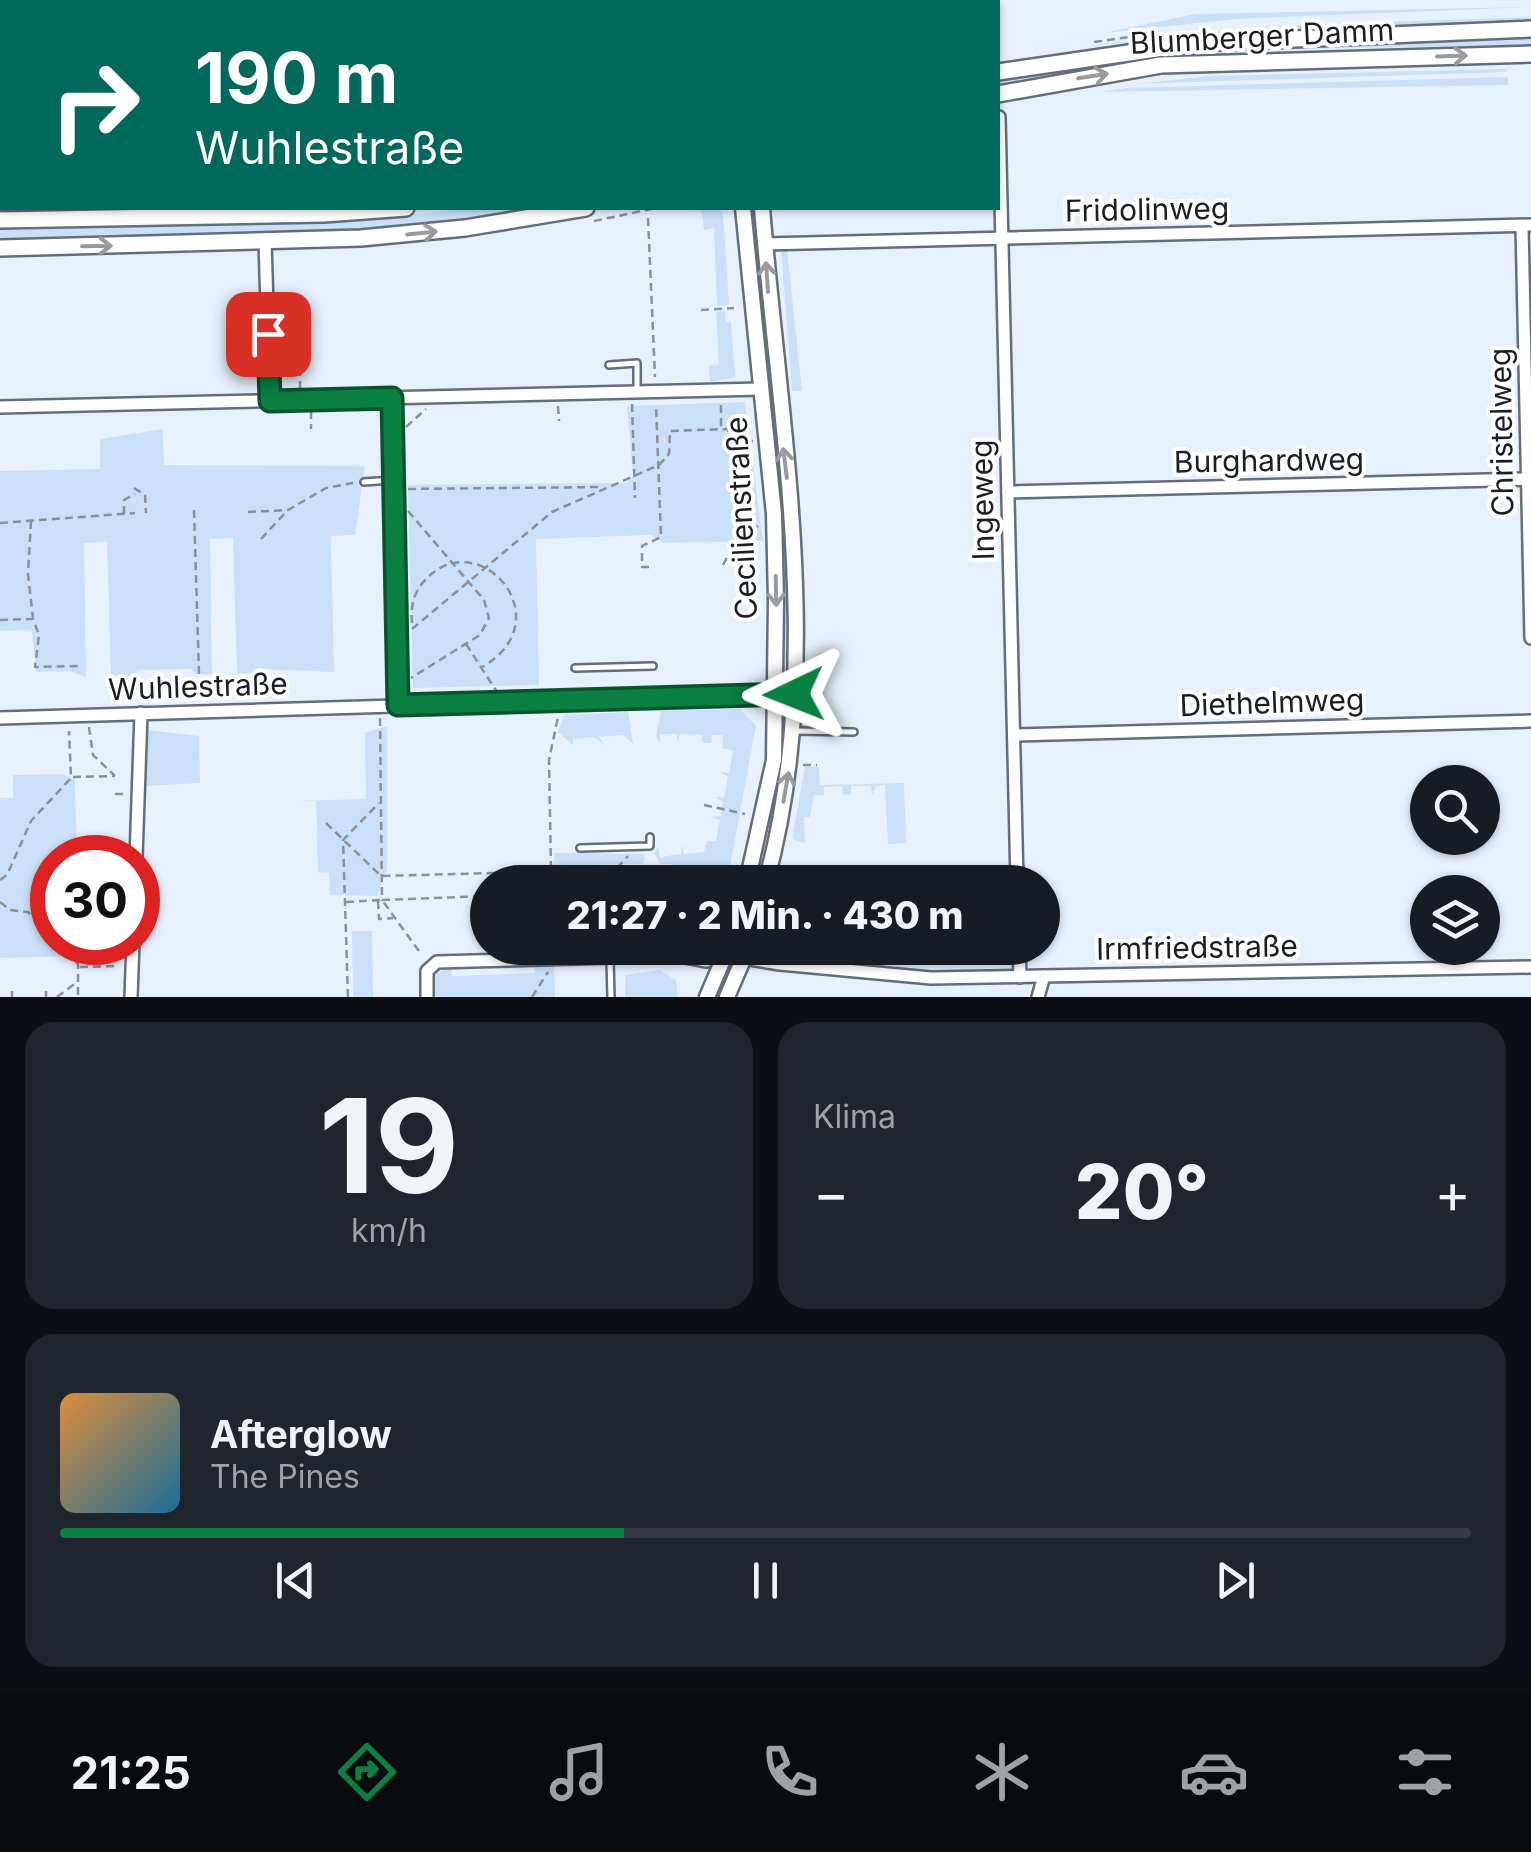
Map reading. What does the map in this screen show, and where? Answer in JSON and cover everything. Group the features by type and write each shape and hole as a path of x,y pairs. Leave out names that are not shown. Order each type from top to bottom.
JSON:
{"main road":[{"name":"Blumberger Damm","path":"1000,72 1197,43 1531,29"},
{"name":"Blumberger Damm","path":"1000,94 1099,74 1196,63 1531,54"},
{"path":"0,220 379,210"},
{"path":"0,248 405,235 573,210"}],"street":[{"name":"Ingeweg","path":"1000,178 1017,865"},
{"name":"Cecilienstraße","path":"743,210 774,514 774,760 751,865"},
{"name":"Cecilienstraße","path":"762,210 791,519 794,694 793,731 769,865"},
{"name":"Fridolinweg","path":"765,244 1527,226"},
{"name":"Christelweg","path":"1527,226 1531,638"},
{"path":"265,242 270,401"},
{"path":"0,407 392,398 634,398 761,390"},
{"path":"392,398 398,705"},
{"name":"Burghardweg","path":"1008,492 1530,479"},
{"name":"Wuhlestraße","path":"0,718 69,722 142,713 794,694"},
{"path":"137,835 142,713"},
{"name":"Diethelmweg","path":"1014,735 1531,722"},
{"name":"Irmfriedstraße","path":"427,997 427,971 437,962 470,961"},
{"path":"131,997 132,965"},
{"path":"708,997 718,965"},
{"path":"727,997 741,965"},
{"name":"Irmfriedstraße","path":"834,965 930,978 1531,967"},
{"path":"1020,965 1020,977"},
{"path":"1038,997 1044,976"}],"lane":[{"path":"609,365 637,363 634,398"},
{"path":"364,482 392,484"},
{"path":"576,668 653,666"},
{"path":"793,731 854,732"},
{"path":"580,848 650,846 650,837"},
{"path":"610,965 610,997"}],"path":[{"path":"648,218 654,362"},
{"path":"702,310 734,308"},
{"path":"634,398 635,498"},
{"path":"720,400 721,429"},
{"path":"648,567 642,567 642,546 661,537 656,402"},
{"path":"402,430 427,408"},
{"path":"406,632 552,512 601,487 659,466 670,454 670,430 728,429 729,444 756,441"},
{"path":"262,539 288,510 326,488 364,482"},
{"path":"392,484 601,487"},
{"path":"124,514 124,500 134,491 145,494 146,513"},
{"path":"404,506 484,600 489,618 480,635 408,679"},
{"path":"194,510 199,674"},
{"path":"248,512 288,510"},
{"path":"0,523 135,513"},
{"path":"31,521 28,574 33,619 39,635 35,667 79,666"},
{"path":"723,565 732,548 764,522"},
{"path":"412,623 419,587 438,568 454,563 483,567 499,576 511,593 516,618 508,644 482,667"},
{"path":"0,620 33,619"},
{"path":"466,644 498,693"},
{"path":"379,706 379,919 394,918"},
{"path":"552,865 549,760 558,717"},
{"path":"69,722 71,778"},
{"path":"0,880 7,875 31,820 71,778 115,776 93,755 90,734"},
{"path":"802,764 817,764"},
{"path":"348,997 343,840 380,802"},
{"path":"704,805 744,814"},
{"path":"326,823 381,876 470,874"},
{"path":"620,865 630,846"},
{"path":"647,865 650,846"},
{"path":"650,854 656,865"},
{"path":"345,902 470,897"},
{"path":"380,900 419,951"},
{"path":"0,902 10,910 30,914"},
{"path":"78,997 78,967 115,966"},
{"path":"532,997 552,967"},
{"path":"56,997 78,981"},
{"path":"46,990 46,997"},
{"path":"12,991 12,997"}],"shaded area":[{"path":"1531,7 1236,19 1104,33 1195,14"},
{"path":"1531,17 1531,22 1277,30 1084,46 1268,26"},
{"path":"1531,38 1531,45 1330,48 1132,62 1218,50"},
{"path":"1124,63 1000,86 1000,80"},
{"path":"1507,69 1506,72 1137,84 1209,76"},
{"path":"1508,77 1508,85 1101,92 1126,88"},
{"path":"457,210 531,210 340,232 0,239 0,230 344,222"},
{"path":"701,210 720,210 729,305 717,306 714,228 704,230"},
{"path":"781,248 787,250 802,391 792,391"},
{"path":"762,292 785,524 788,659 783,659 781,507 757,293"},
{"path":"725,311 726,322 731,322 735,377 710,382 709,365 719,364 716,312"},
{"path":"745,402 763,541 663,543 651,535 536,539 539,685 413,688 408,485 626,483 633,477 627,406"},
{"path":"163,429 164,465 365,466 355,535 331,536 334,672 259,669 258,673 237,674 233,538 210,539 212,674 196,674 191,669 137,670 136,676 111,676 107,542 84,543 86,677 69,671 36,672 32,630 0,631 0,471 100,469 100,439"},
{"path":"740,709 756,726 730,865 660,864 654,853 658,847 660,857 681,854 682,844 684,854 704,852 707,841 716,841 720,820 711,817 721,816 723,802 715,797 724,798 728,777 720,772 729,773 733,751 722,748 723,735 712,735 711,743 702,743 702,735 680,734 677,743 677,734 660,734 660,744 656,736 661,711"},
{"path":"628,712 633,744 623,735 599,737 604,745 594,737 573,739 573,745 558,732 564,715"},
{"path":"387,726 387,870 377,896 330,895 329,873 318,872 316,801 294,801 366,799 365,733"},
{"path":"148,730 199,736 200,783 145,786"},
{"path":"805,767 819,767 820,785 904,783 906,843 888,844 885,785 876,786 872,795 871,786 851,786 851,794 843,795 842,786 824,787 824,795 814,795 810,817 804,817 805,843 792,839"},
{"path":"62,774 75,780 76,835 30,835 30,957 0,958 0,798 13,798 13,775"},
{"path":"554,853 643,854 645,858 642,864 554,865"},
{"path":"352,931 372,931 373,997 353,997"},
{"path":"451,965 452,976 535,973 534,965 554,965 555,997 434,997 434,976"},
{"path":"660,970 676,980 678,997 625,997 625,975"}],"route":[{"path":"268,334 270,401 392,398 398,705 794,694"}]}
